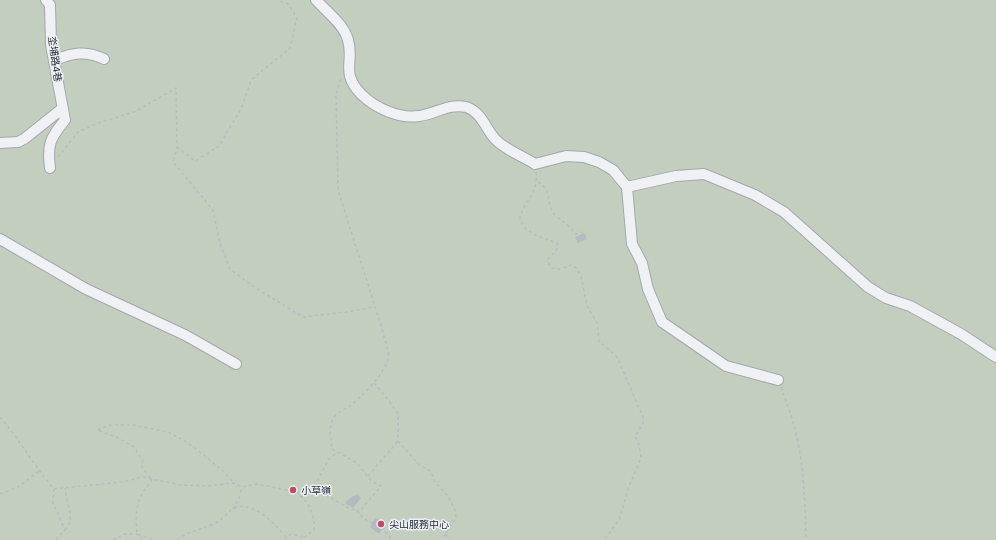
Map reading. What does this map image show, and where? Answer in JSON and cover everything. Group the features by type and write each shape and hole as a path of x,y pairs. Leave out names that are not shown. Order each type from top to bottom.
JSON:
{"lane":[{"name":"坔埔路4巷","path":"46,0 50,5 52,45 65,120 52,135 50,143 50,168"},
{"path":"316,0 347,35 350,48 348,69 352,84 362,95 391,113 405,116 420,116 439,109 457,106 474,110 499,144 535,164 566,156 584,157 610,168 627,187 632,244 642,263 648,289 656,313 662,322 726,366 778,380"},
{"path":"55,60 68,54 86,52 104,60"},
{"path":"0,144 18,142 24,139 63,108"},
{"path":"627,187 676,176 704,174 755,195 784,212 868,287 886,298 910,306 961,334 996,357"},
{"path":"0,239 86,289 185,335 236,364"}],"path":[{"path":"177,147 195,161 219,146 242,108 250,80 290,48 297,18 288,4 278,0"},
{"path":"348,69 344,73 336,95 338,190 373,307 383,332 388,356 387,361 374,383 333,418 330,434 332,449 357,463 373,483 381,486 359,512"},
{"path":"50,168 78,132 100,122 134,112 176,88 177,147 173,162 213,210 220,244 230,268 256,288 303,317 373,307"},
{"path":"535,164 538,182 530,200 521,213 522,222 539,238 557,243 558,246 556,251 548,259 552,268 558,270 571,265 581,276 587,306 597,323 599,341 617,357 643,417 643,423 635,436 639,445 641,456 639,463 628,489 619,520 604,540"},
{"path":"538,182 542,184 549,195 549,204 554,213 569,225 573,232 576,234 582,232"},
{"path":"778,380 793,422 802,467 806,540"},
{"path":"374,383 396,412 398,441 419,465 428,470 434,481 444,490 451,501 456,518 446,534 442,535 441,540"},
{"path":"0,416 31,456 39,471 54,489 53,503 64,530"},
{"path":"151,478 142,467 143,461 134,448 116,437 97,430 105,426 120,424 145,426 168,432 185,441 204,455 224,472 234,483 242,487 256,484 324,494 352,510 355,508 363,518 386,532 393,540"},
{"path":"368,476 398,441"},
{"path":"312,492 328,460 338,452"},
{"path":"0,494 18,487 39,471"},
{"path":"54,489 122,482 142,477 181,485 206,486 234,483"},
{"path":"143,540 137,534 137,507 143,492 148,488 151,478"},
{"path":"177,540 192,530 216,523 233,509 239,499 242,487"},
{"path":"55,540 70,523 71,514 66,500 65,488"},
{"path":"296,491 309,504 314,525 314,530 304,536 301,540"},
{"path":"233,509 246,507 268,518 276,524 286,539 291,534 304,536"},
{"path":"114,540 126,534 137,534 155,540"},
{"path":"446,534 449,540"}],"green space":[{"path":"0,0 996,0 996,540 0,540"}],"building":[{"path":"584,233 587,239 578,243 575,237"},
{"path":"357,494 361,498 353,508 345,503 350,498"},
{"name":"尖山服務中心","path":"375,518 386,521 379,534 370,527"}],"place":[{"name":"小草嶺","path":"293,490"},
{"name":"尖山服務中心","path":"381,524"}]}
